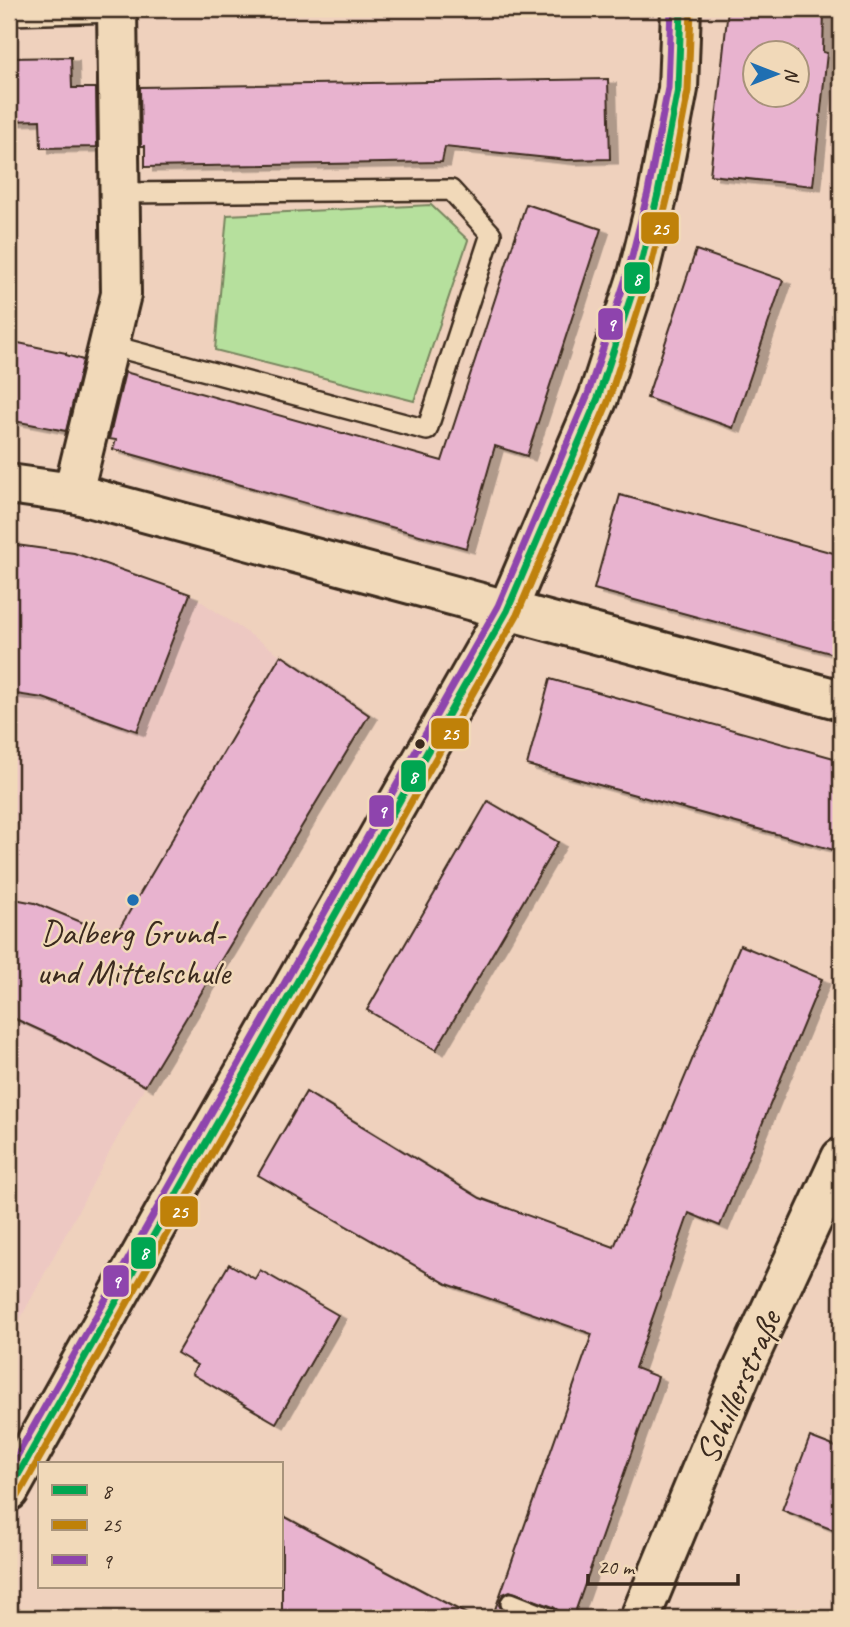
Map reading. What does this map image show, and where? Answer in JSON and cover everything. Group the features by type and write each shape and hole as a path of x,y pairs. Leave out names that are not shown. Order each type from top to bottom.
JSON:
{"street":[{"path":"9,1492 175,1193 507,611 598,398 638,275 658,194 678,89 681,9"},
{"path":"73,493 121,294 117,10"},
{"path":"9,484 73,493 841,700"},
{"name":"Schillerstraße","path":"640,1618 741,1374 841,1158"}],"lane":[{"path":"9,15 117,10"},
{"path":"109,345 427,430 491,234 451,190 120,193"},
{"path":"511,1603 549,1618"}],"shaded area":[{"name":"Dalberg Grund- und Mittelschule","path":"9,544 74,553 190,594 369,715 145,1086 9,1340"}],"green space":[{"path":"431,205 468,240 414,401 215,350 227,215"}],"building":[{"path":"728,9 824,9 823,52 827,53 813,186 710,175"},
{"path":"71,57 72,88 96,88 97,147 41,148 40,120 9,121 9,58"},
{"path":"608,79 610,159 567,160 445,147 442,162 145,167 145,146 141,146 140,87"},
{"path":"526,204 601,229 527,456 495,446 466,548 113,449 116,440 109,439 125,372 442,461"},
{"path":"696,250 783,280 733,428 647,398"},
{"path":"9,341 66,353 83,360 66,431 9,420"},
{"path":"620,495 841,555 841,656 594,589"},
{"path":"9,544 74,553 190,594 137,731 43,698 9,693"},
{"path":"281,655 369,715 145,1086 57,1038 9,1016 9,898 35,903 115,936"},
{"path":"550,679 841,760 841,852 527,765"},
{"path":"488,801 558,842 436,1050 367,1010"},
{"path":"740,945 822,979 720,1226 689,1213 635,1368 658,1377 573,1618 561,1618 559,1611 553,1607 510,1591 503,1594 499,1605 502,1611 516,1618 492,1618 592,1334 447,1284 258,1175 306,1092 480,1198 614,1247"},
{"path":"229,1264 255,1279 260,1270 338,1315 276,1423 192,1374 197,1365 177,1353"},
{"path":"810,1437 841,1449 841,1533 782,1510"},
{"path":"284,1516 474,1618 282,1618"}],"transit line":[{"name":"9","path":"9,1470 498,606 588,394 628,272 648,192 668,88 671,9"},
{"name":"8","path":"9,1491 507,611 598,398 638,275 658,194 678,89 681,9"},
{"name":"25","path":"18,1496 517,615 608,402 648,278 668,196 688,91 691,9"}],"place":[{"name":"Dalberg Grund- und Mittelschule","path":"133,900"}]}
